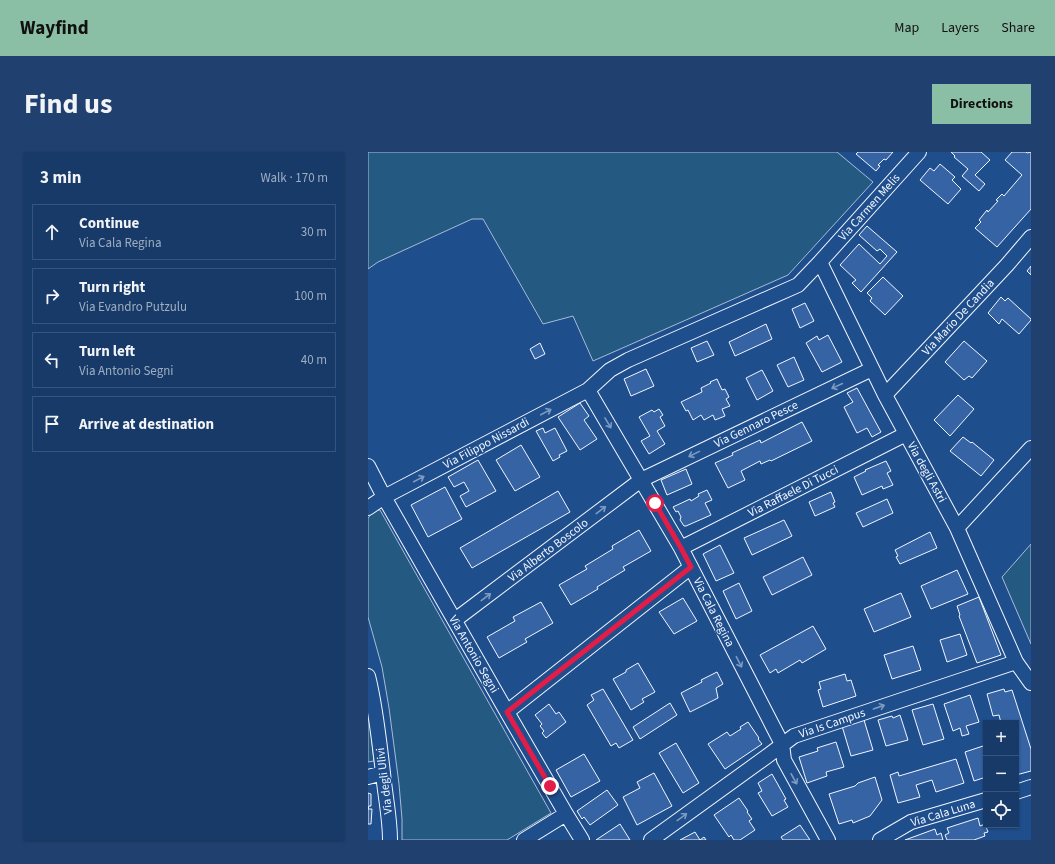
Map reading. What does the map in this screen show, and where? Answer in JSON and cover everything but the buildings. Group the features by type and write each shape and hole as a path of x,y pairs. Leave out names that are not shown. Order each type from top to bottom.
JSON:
{"street":[{"name":"Via Carmen Melis","path":"588,390 610,370 628,360 798,285 919,152"},
{"name":"Via Mario De Candia","path":"885,395 1007,265 1031,237"},
{"name":"Via degli Astri","path":"820,262 885,395 957,528 1016,662 1031,683"},
{"name":"Via Gennaro Pesce","path":"641,480 872,369"},
{"name":"Via Cala Regina","path":"588,390 681,548 782,744 784,760 828,840"},
{"name":"Via Filippo Nissardi","path":"384,497 588,390"},
{"name":"Via Raffaele Di Tucci","path":"681,548 906,434"},
{"path":"957,528 1031,448"},
{"name":"Via Antonio Segni","path":"368,466 454,620 582,840"},
{"name":"Via Alberto Boscolo","path":"454,620 641,480"},
{"path":"368,508 384,497"},
{"path":"507,712 691,567"},
{"name":"Via Is Campus","path":"651,840 794,736 1016,662"},
{"name":"Via degli Ulivi","path":"368,676 373,693 390,840"},
{"path":"368,777 383,773"},
{"path":"1019,791 1031,788"},
{"name":"Via Cala Luna","path":"880,840 911,822 983,801"},
{"path":"524,840 566,814"}],"shaded area":[{"path":"368,152 837,152 873,182 788,275 593,361 573,316 543,324 483,219 472,219 378,262 368,269"},
{"path":"375,510 380,510 551,813 507,840 402,840 399,784 389,708 382,667 368,617 368,518"},
{"path":"1031,544 1031,644 1002,577"},
{"path":"368,706 374,761 368,762"}],"route":[{"path":"550,786 507,712 691,567 655,503"}]}
